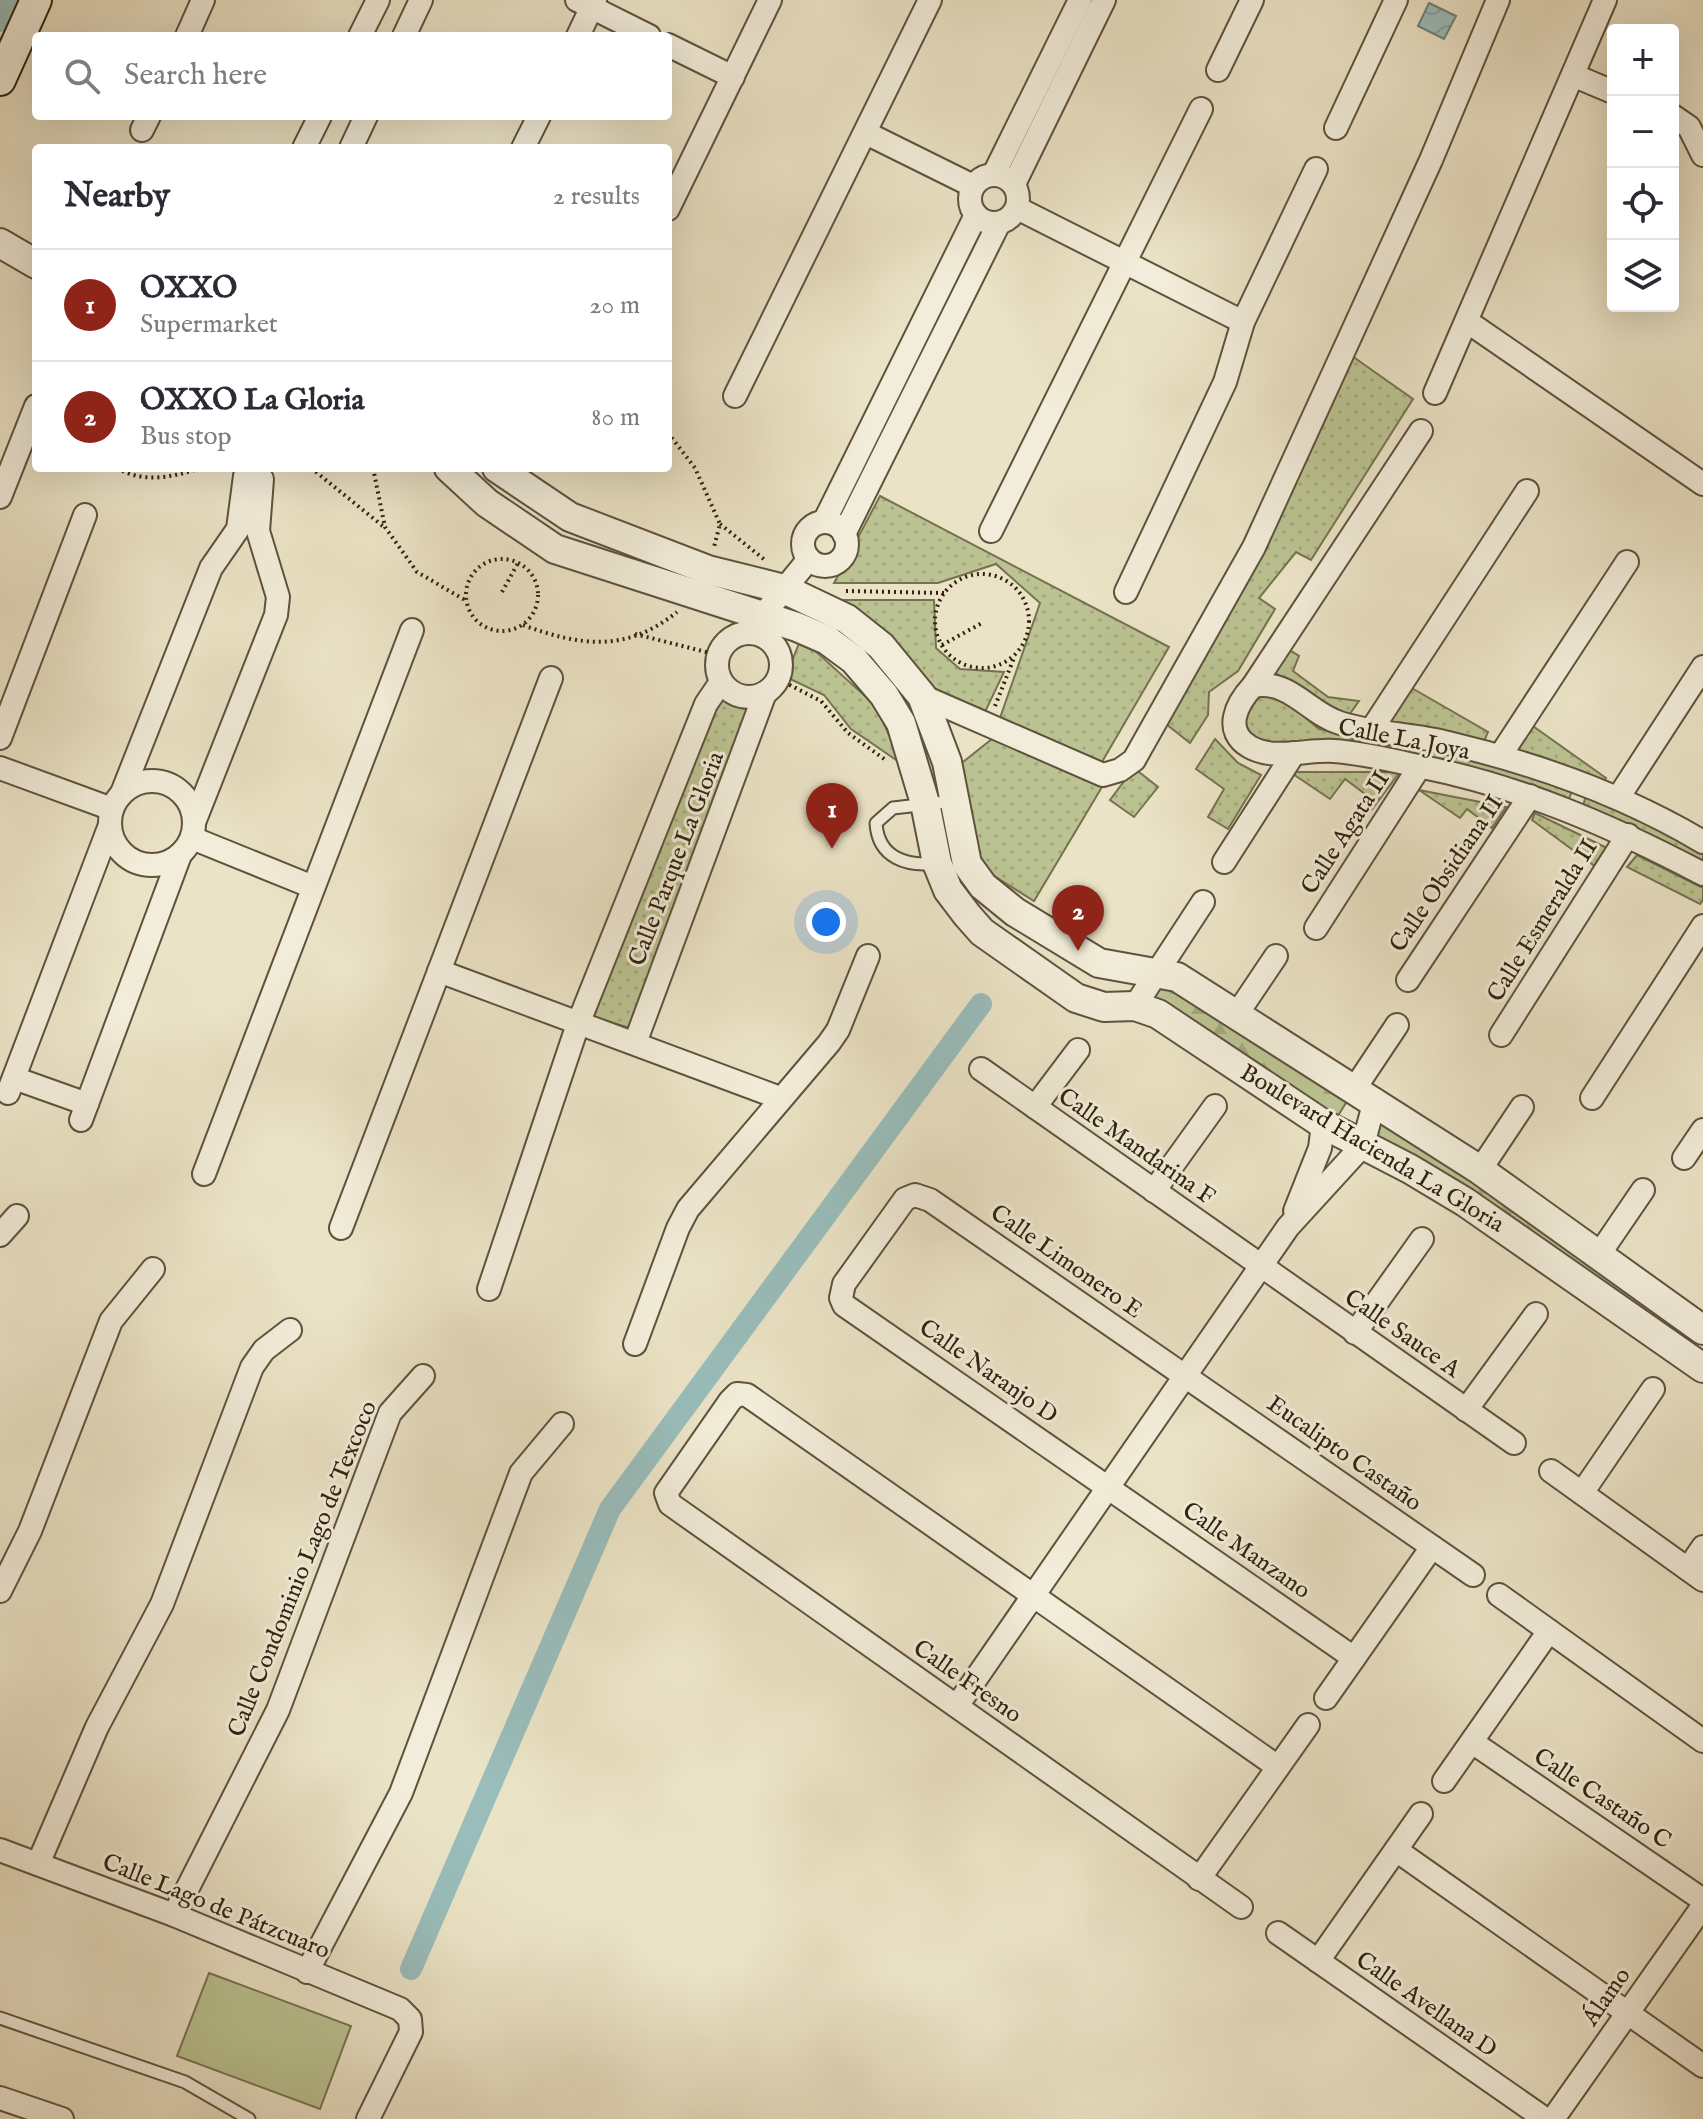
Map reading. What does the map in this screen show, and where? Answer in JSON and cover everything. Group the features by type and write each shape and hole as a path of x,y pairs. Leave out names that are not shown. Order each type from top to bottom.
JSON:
{"main road":[{"path":"0,80 29,2"}],"street":[{"path":"189,32 203,0"},
{"path":"362,32 378,0"},
{"path":"406,32 421,0"},
{"path":"672,201 770,0"},
{"path":"735,396 930,0"},
{"path":"1004,179 1080,0"},
{"path":"1004,179 1104,0"},
{"path":"1218,70 1252,0"},
{"path":"1336,128 1396,0"},
{"path":"922,696 1103,775 1120,770 1134,760 1254,547 1431,160 1498,0"},
{"path":"1435,393 1575,76 1605,0"},
{"path":"579,32 588,3 642,32"},
{"path":"672,47 733,77"},
{"path":"1575,76 1607,89"},
{"path":"991,531 1201,109"},
{"path":"314,144 319,120"},
{"path":"353,144 364,120"},
{"path":"525,144 537,120"},
{"path":"1679,120 1689,127 1699,141 1703,155"},
{"path":"866,133 973,186"},
{"path":"1126,592 1225,382 1243,322 1316,169"},
{"path":"756,623 767,637 775,677 741,696 721,682 716,668 718,655 725,643 756,623 784,589 818,562 844,555 844,534 999,223 1017,208 1018,191 1004,179 985,176 973,186 970,202 983,221 999,223"},
{"path":"1017,208 1127,260 1243,322"},
{"path":"818,562 804,552 805,536 809,529 824,522 976,215"},
{"path":"0,243 32,262"},
{"path":"1468,322 1699,472"},
{"path":"0,497 32,416"},
{"path":"1253,686 1421,431"},
{"name":"Boulevard Hacienda La Gloria","path":"453,472 487,503 555,549 756,623 797,627 827,640 854,660 884,695 901,723 921,790 937,863 948,890 982,932 1076,998 1104,1007 1135,1006 1158,1014 1323,1124 1465,1202 1660,1335 1703,1368"},
{"path":"503,472 570,517 708,570 811,599 847,619 881,646 922,696 947,762 965,856"},
{"path":"248,530 211,568 115,809 11,1085 84,1112 276,615 278,597 248,530 255,473"},
{"path":"1372,729 1527,491"},
{"path":"0,738 85,515"},
{"path":"824,522 836,525 844,534"},
{"name":"Calle Parque La Gloria","path":"635,1043 775,677 811,599 818,562"},
{"path":"1500,756 1627,562"},
{"path":"204,1174 412,630"},
{"path":"1618,798 1703,667"},
{"path":"341,1228 551,678"},
{"name":"Calle Parque La Gloria","path":"489,1289 578,1024 705,707 721,682"},
{"name":"Calle La Joya","path":"1703,842 1618,798 1584,785 1500,756 1340,723 1317,712 1286,689 1272,685 1253,686 1239,701 1234,715 1237,734 1247,746 1265,753 1334,751 1420,766 1530,796 1628,835 1703,874"},
{"path":"1224,862 1294,753"},
{"name":"Calle Agata II","path":"1316,928 1420,766"},
{"path":"0,768 115,809"},
{"path":"151,780 167,783 181,791 191,804 189,837 164,864 145,865 127,858 115,844 115,809 136,784 151,780"},
{"path":"1573,811 1584,785"},
{"name":"Calle Obsidiana II","path":"1408,980 1530,796"},
{"name":"Calle Esmeralda II","path":"1501,1035 1628,835"},
{"path":"189,837 313,887"},
{"name":"Boulevard Hacienda La Gloria","path":"965,856 983,886 1015,912 1099,963 1157,970 1177,977 1480,1170 1600,1253 1703,1330"},
{"path":"1135,1006 1203,902"},
{"path":"1592,1098 1703,926"},
{"path":"635,1344 688,1209 838,1030 868,956"},
{"path":"1237,1014 1276,956"},
{"path":"439,971 780,1098"},
{"path":"957,1706 1288,1227 1363,1145 1365,1094 1397,1025"},
{"path":"1035,1107 1078,1050"},
{"name":"Calle Mandarina F","path":"981,1069 1260,1267"},
{"path":"1154,1191 1215,1106"},
{"path":"1480,1170 1522,1107"},
{"path":"1288,1227 1316,1158 1323,1124"},
{"path":"1684,1158 1703,1130"},
{"path":"1600,1253 1643,1190"},
{"name":"Calle Limonero E","path":"841,1298 844,1284 899,1205 915,1195 930,1200 1185,1376"},
{"path":"0,1235 17,1216"},
{"path":"1355,1333 1422,1239"},
{"name":"Calle Sauce A","path":"1260,1267 1514,1443"},
{"path":"0,1591 30,1531 111,1321 153,1269"},
{"name":"Calle Naranjo D","path":"841,1298 844,1305 1108,1487"},
{"path":"1660,1335 1677,1311"},
{"path":"1466,1410 1536,1314"},
{"path":"38,1864 97,1727 162,1604 252,1367 264,1350 290,1330"},
{"name":"Calle Condominio Lago de Texcoco","path":"174,1915 278,1710 390,1413 423,1376"},
{"name":"Eucalipto Castaño","path":"1185,1376 1473,1575"},
{"path":"1582,1493 1653,1389"},
{"name":"Calle Fresno","path":"1033,1596 747,1395 737,1394 730,1401 666,1497 670,1504 1241,1907"},
{"path":"307,1972 401,1793 521,1473 562,1424"},
{"path":"1551,1471 1696,1574 1703,1547"},
{"name":"Calle Manzano","path":"1108,1487 1354,1658"},
{"path":"1326,1698 1432,1547"},
{"path":"1499,1595 1703,1741"},
{"path":"1033,1596 1278,1767"},
{"path":"1444,1781 1549,1631"},
{"path":"1199,1879 1308,1725"},
{"name":"Calle Castaño C","path":"1472,1742 1703,1903"},
{"path":"1318,1961 1421,1814"},
{"name":"Calle Lago de Pátzcuaro","path":"0,1850 174,1915 400,2009 410,2019 411,2032 368,2119"},
{"path":"1396,1850 1703,2066"},
{"name":"Álamo","path":"1553,2119 1703,1903"},
{"name":"Calle Avellana D","path":"1278,1933 1545,2119"},
{"path":"0,2098 29,2114 62,2119"}],"lane":[{"path":"954,801 921,790 883,815 876,823 877,835 881,846 898,860 909,864 937,863 965,856"},
{"path":"0,2018 185,2082 249,2119"}],"path":[{"path":"131,472 155,479 172,478 189,472"},
{"path":"316,472 385,527 417,572 465,600"},
{"path":"374,472 385,527"},
{"path":"720,524 761,554 784,589"},
{"path":"496,559 518,563 533,575 538,588 533,615 523,625 509,631 494,631 480,625 470,614 465,600 472,573 496,559"},
{"path":"502,592 518,563"},
{"path":"977,573 997,575 1014,585 1026,601 1030,620 1026,640 1015,656 1001,665 969,667 955,660 942,645 935,631 936,611 944,593 958,580 977,573"},
{"path":"811,599 846,591 944,593"},
{"path":"942,645 982,623"},
{"path":"635,634 718,655"},
{"path":"775,677 821,701 848,733 921,790"}],"green space":[{"path":"1352,356 1413,399 1311,560 1296,552 1259,598 1275,609 1238,671 1209,692 1208,715 1190,743 1166,724"},
{"path":"880,496 1169,647 1099,767 1000,718 1040,603 996,564 938,583 834,583"},
{"path":"832,600 934,600 936,648 960,669 1004,672 985,712 926,687"},
{"path":"801,638 876,706 902,764 851,729 824,695 786,677"},
{"path":"1285,647 1299,656 1293,671 1328,697 1359,701 1349,715 1306,694 1270,669"},
{"path":"1410,687 1488,732 1482,746 1381,726"},
{"path":"720,692 737,701 756,703 633,1029 591,1016"},
{"path":"1276,693 1319,729 1434,750 1573,788 1569,799 1432,759 1254,743 1241,730 1255,695"},
{"path":"1530,724 1606,778 1602,786 1512,752"},
{"path":"997,735 1102,787 1034,901 978,866 958,766"},
{"path":"1215,739 1238,763 1261,775 1228,829 1208,817 1224,789 1196,769"},
{"path":"1134,768 1158,787 1134,817 1110,800"},
{"path":"1290,772 1400,772 1370,812 1357,805 1365,794 1345,779 1330,799"},
{"path":"1419,790 1506,807 1492,828 1467,809 1460,818"},
{"path":"1587,791 1703,848 1703,866 1582,810"},
{"path":"1535,813 1609,849 1596,867 1532,820"},
{"path":"1637,855 1703,888 1703,900 1700,904 1627,867"},
{"path":"1161,979 1349,1098 1334,1122 1147,1002"},
{"path":"1381,1118 1659,1306 1649,1320 1370,1141"},
{"path":"209,1973 351,2026 320,2109 177,2056"}],"water":[{"path":"1429,3 1456,16 1444,39 1418,26"}],"waterway":[{"path":"0,21 10,0"},
{"path":"411,1969 610,1509 981,1004"}],"place":[{"name":"OXXO","path":"832,849"},
{"name":"OXXO La Gloria","path":"1078,951"}]}
